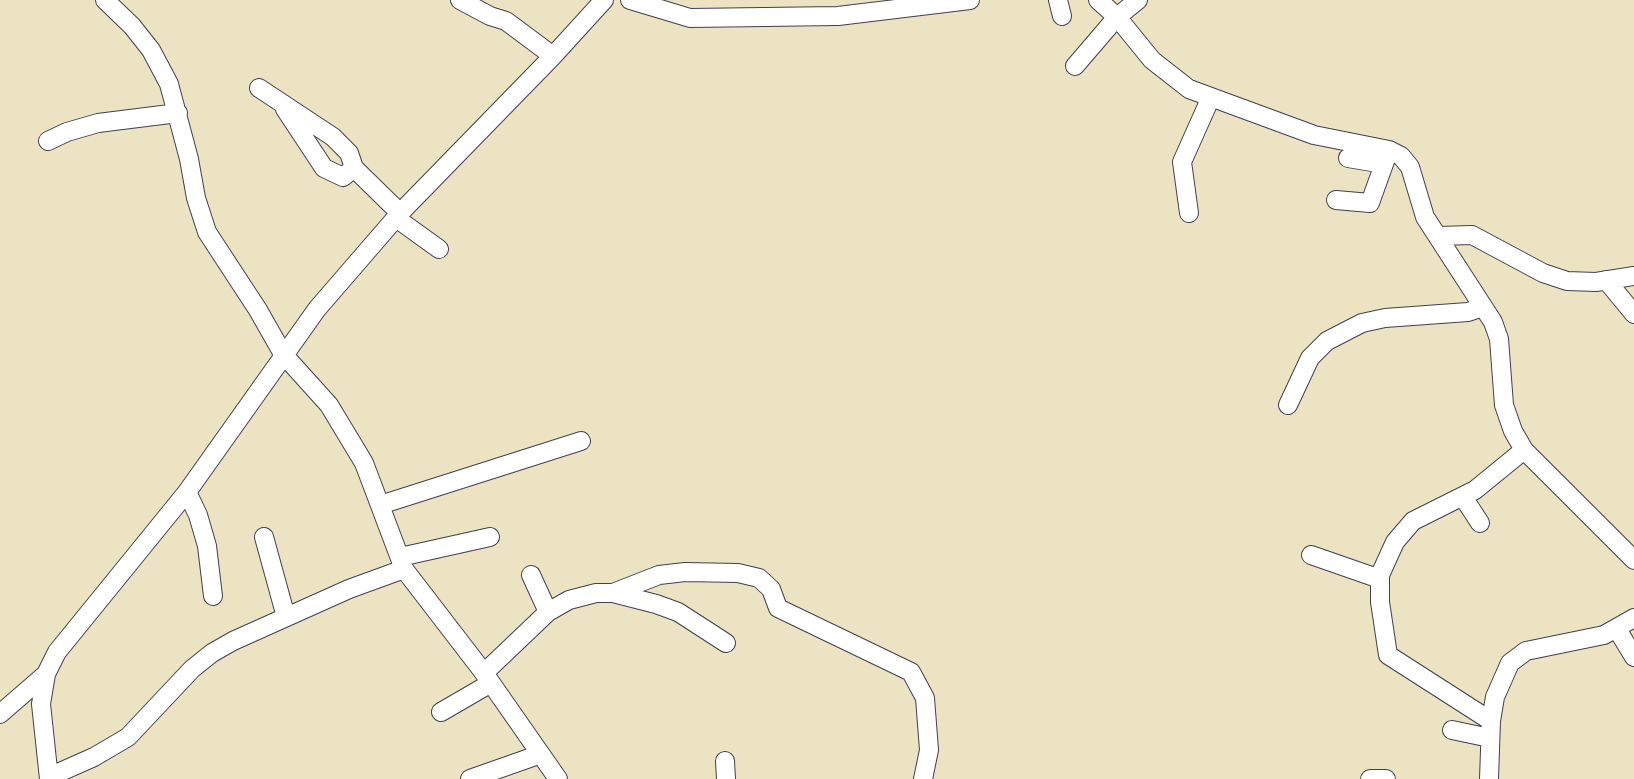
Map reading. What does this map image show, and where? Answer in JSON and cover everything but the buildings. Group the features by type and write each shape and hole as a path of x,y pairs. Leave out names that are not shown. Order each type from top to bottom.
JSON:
{"street":[{"path":"105,0 132,26 151,50 169,84 178,113 196,198 207,232 258,310 283,354 329,405 364,463 402,563 488,678 558,779"},
{"path":"460,0 490,16 506,21 553,56"},
{"path":"490,537 402,563 212,653 192,669 128,737 94,757 49,778 41,704 46,674 57,652 187,492 317,309 398,215 553,56 604,0"},
{"path":"630,0 690,18 838,16 923,3 970,0"},
{"path":"1098,0 1117,17 1152,60 1189,89 1314,135 1387,157"},
{"path":"1075,66 1117,17 1138,0"},
{"path":"259,88 333,137 349,153 354,168 398,215 439,249"},
{"path":"1189,213 1182,162 1211,97"},
{"path":"283,105 324,168 343,177 354,168"},
{"path":"48,141 67,132 98,123 178,113"},
{"path":"1348,158 1401,156 1410,167 1425,217 1483,307 1499,339 1504,405 1513,431 1524,450 1601,524 1634,560"},
{"path":"1336,200 1370,204 1387,157"},
{"path":"1439,236 1472,235 1543,273 1567,281 1606,280 1634,276"},
{"path":"1606,280 1634,314"},
{"path":"1288,405 1310,358 1327,341 1362,323 1385,318 1468,312 1483,307"},
{"path":"380,505 581,441"},
{"path":"1490,729 1388,655 1380,602 1380,579 1389,552 1406,528 1422,514 1462,497 1524,450"},
{"path":"187,492 198,515 207,546 213,596"},
{"path":"1462,497 1480,523"},
{"path":"264,537 286,617"},
{"path":"1311,555 1380,579"},
{"path":"613,593 659,575 685,572 738,573 759,578 771,589 778,608 911,672 926,698 929,750 923,779"},
{"path":"531,574 548,612"},
{"path":"441,712 488,678 548,612 569,600 596,593 637,597 678,612 726,642"},
{"path":"1489,779 1490,729 1499,683 1510,663 1533,648 1590,639 1617,629 1634,618"},
{"path":"1617,629 1634,657"},
{"path":"0,713 46,674"},
{"path":"1452,729 1490,729"},
{"path":"470,779 541,754"},
{"path":"1370,779 1386,779"}]}
